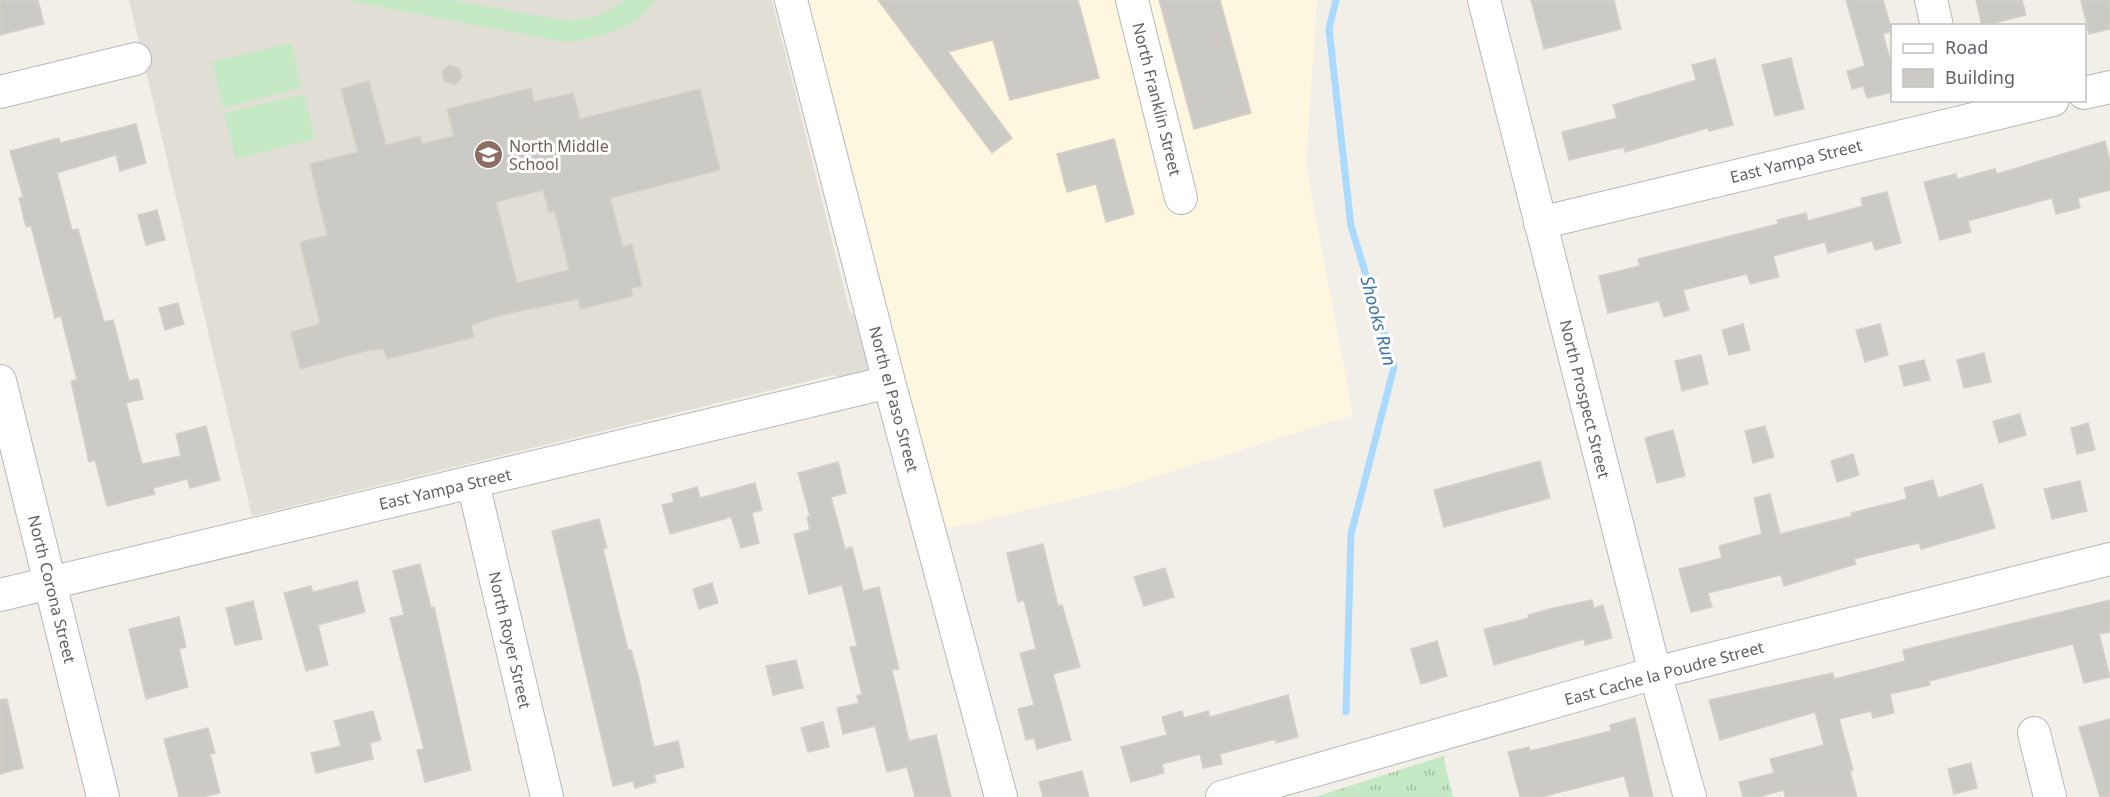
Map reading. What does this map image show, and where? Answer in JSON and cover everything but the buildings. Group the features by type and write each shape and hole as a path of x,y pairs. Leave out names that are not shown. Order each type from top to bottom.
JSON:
{"street":[{"name":"North el Paso Street","path":"791,0 889,382 1001,797"},
{"name":"North Franklin Street","path":"1132,0 1181,198"},
{"name":"North Prospect Street","path":"1484,0 1655,673 1690,797"},
{"path":"1931,0 1937,24"},
{"path":"0,92 135,59"},
{"path":"2086,93 2110,87"},
{"name":"East Yampa Street","path":"1540,223 1957,111 2036,102"},
{"name":"North Corona Street","path":"0,381 102,797"},
{"name":"East Yampa Street","path":"0,595 889,382"},
{"name":"North Royer Street","path":"473,483 547,797"},
{"name":"East Cache la Poudre Street","path":"1222,797 1655,673 2110,559"},
{"path":"2034,733 2050,797"}],"shaded area":[{"name":"North Middle School","path":"129,0 772,0 849,309 862,325 870,371 850,380 833,375 252,516"},
{"path":"808,0 1317,0 1306,166 1353,415 1123,487 946,529 902,368"}],"green space":[{"path":"345,0 452,0 569,21 597,16 627,0 657,0 638,18 615,31 564,42"},
{"path":"291,43 302,88 223,108 212,62"},
{"path":"304,94 315,139 236,159 224,113"},
{"path":"1443,756 1453,797 1315,797"}],"waterway":[{"name":"Shooks Run","path":"1336,0 1329,29 1351,226 1394,367 1351,534 1346,712"}],"place":[{"name":"North Middle School","path":"488,155"}]}
